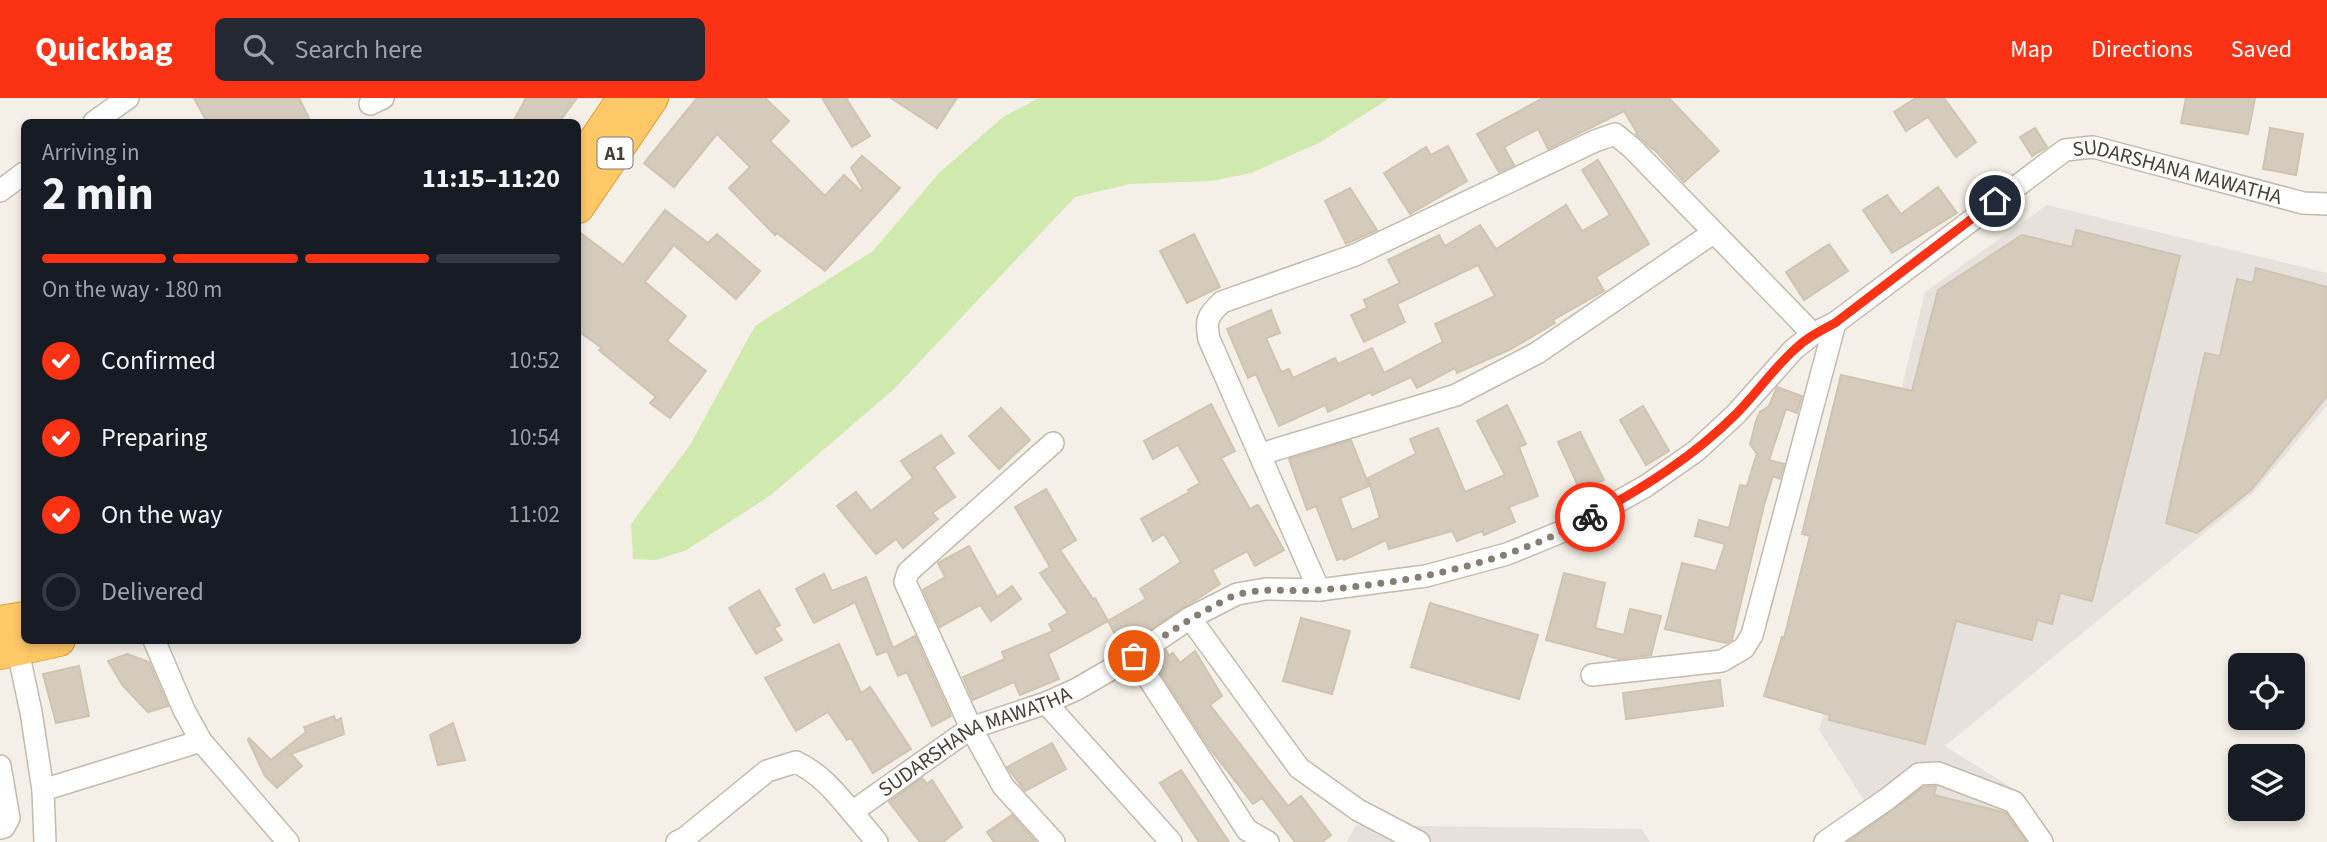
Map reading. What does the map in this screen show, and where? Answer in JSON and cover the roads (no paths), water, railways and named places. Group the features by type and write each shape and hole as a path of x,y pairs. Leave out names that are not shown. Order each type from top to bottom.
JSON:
{"highway":[{"name":"A1","path":"581,161 624,98"},
{"name":"A1","path":"581,203 652,98"}],"street":[{"path":"98,119 128,98"},
{"path":"1319,590 1209,339 1205,323 1209,313 1222,302 1355,255 1615,134 1632,148 1813,334"},
{"name":"SUDARSHANA MAWATHA","path":"852,812 971,728 1046,703 1077,689 1134,656 1190,618 1237,594 1266,589 1319,590 1426,576 1507,554 1573,527 1646,486 1696,451 1736,414 1793,350 1813,334 1835,323 2065,150 2093,147 2303,203 2327,204"},
{"path":"0,191 21,175"},
{"path":"1261,454 1456,395 1537,353 1713,233"},
{"path":"1592,675 1722,661 1744,648 1752,635 1835,323"},
{"path":"1054,443 908,572 905,582 909,596 971,728 1003,786 1054,842"},
{"path":"1190,618 1299,768 1358,810 1419,842"},
{"path":"11,633 43,790 45,842"},
{"path":"156,644 184,710 201,741 288,842"},
{"path":"1134,656 1250,836 1268,842"},
{"path":"1046,703 1171,842"},
{"path":"43,790 201,741"},
{"path":"677,842 767,771 796,762 813,770 828,783 877,842"},
{"path":"0,766 9,818 4,827 0,828"},
{"path":"1825,842 1919,774 1938,773 2014,802 2042,842"}]}
